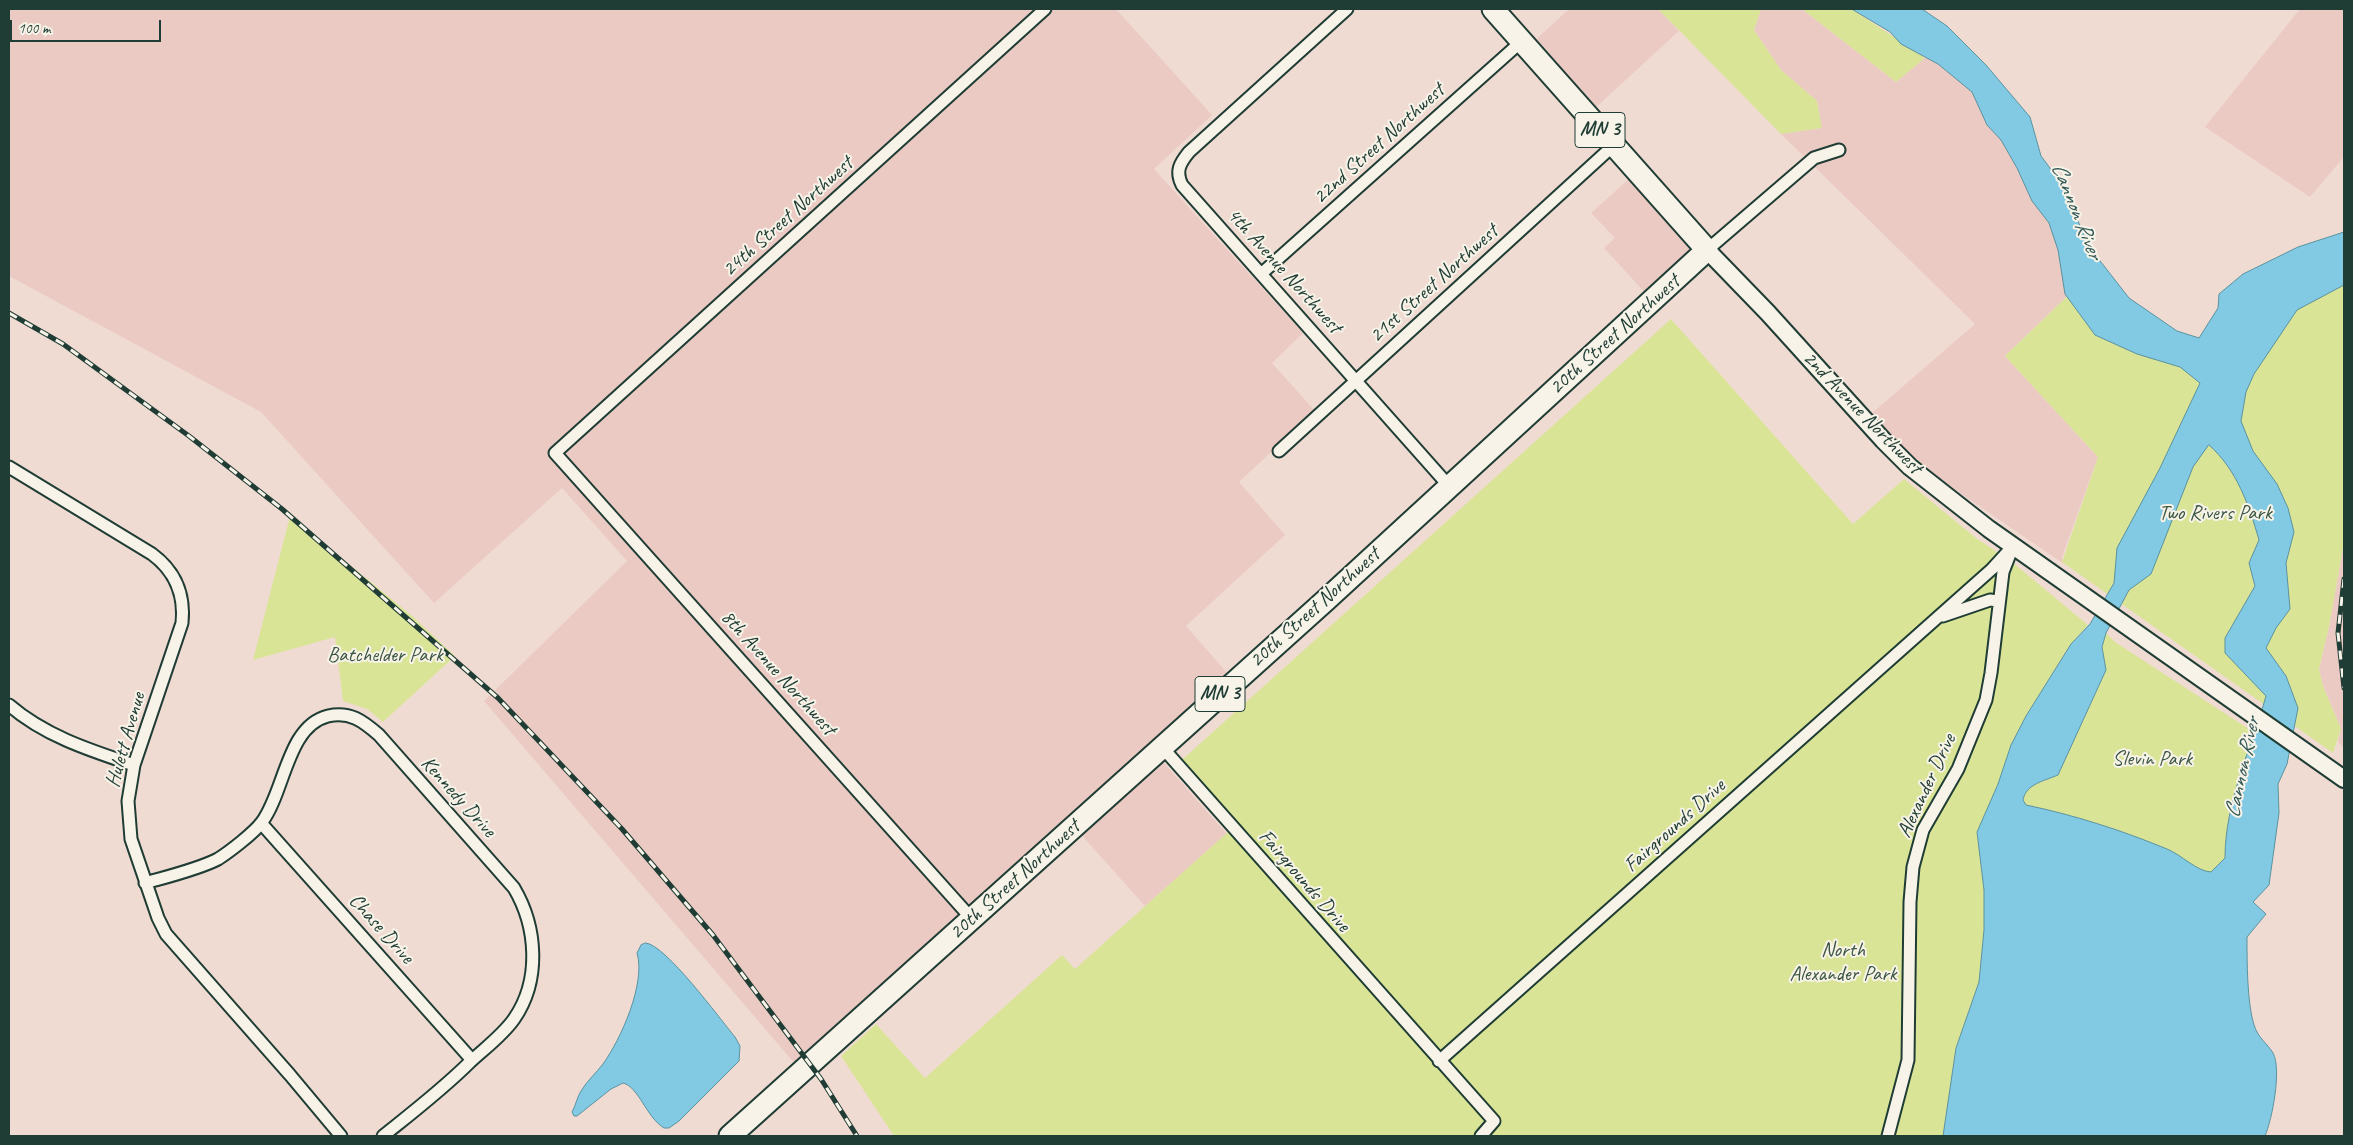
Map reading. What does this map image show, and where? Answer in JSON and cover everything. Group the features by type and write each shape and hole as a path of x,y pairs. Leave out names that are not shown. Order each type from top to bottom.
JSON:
{"highway":[{"name":"2nd Avenue Northwest","path":"1493,9 1707,250"},
{"name":"20th Street Northwest","path":"730,1136 1450,486 1707,250"}],"street":[{"name":"24th Street Northwest","path":"554,453 1046,9"},
{"name":"4th Avenue Northwest","path":"1347,9 1189,152 1178,167 1177,176 1182,185 1450,486"},
{"name":"22nd Street Northwest","path":"1261,274 1522,41"},
{"name":"21st Street Northwest","path":"1279,451 1614,145"},
{"name":"20th Street Northwest","path":"1707,250 1814,158 1839,150"},
{"name":"2nd Avenue Northwest","path":"1707,250 1896,454 1960,507 2344,779"},
{"name":"8th Avenue Northwest","path":"554,453 972,919"},
{"name":"Hulett Avenue","path":"9,467 152,554 164,563 176,581 183,611 182,623 134,765 128,801 128,822 145,883 158,918 177,949 290,1075 341,1136"},
{"name":"Alexander Drive","path":"1888,1136 1908,1060 1910,902 1915,860 1923,830 1958,769 1986,700 2003,572 2014,546"},
{"name":"Fairgrounds Drive","path":"1439,1061 1992,569 2014,546"},
{"name":"Fairgrounds Drive","path":"1934,619 1990,600 1998,601"},
{"path":"9,705 41,728 71,743 134,765"},
{"name":"Kennedy Drive","path":"145,883 217,859 261,823 274,803 296,746 311,724 331,716 349,716 361,720 379,735 514,888 530,923 533,944 530,980 524,1001 514,1019 501,1035 383,1136"},
{"name":"Fairgrounds Drive","path":"1162,747 1494,1121 1481,1136"},
{"name":"Chase Drive","path":"261,823 472,1060"}],"shaded area":[{"path":"9,9 1116,9 1212,115 1154,169 1303,333 1272,363 1315,411 1239,482 1285,535 1186,626 1229,675 796,1065 484,701 627,561 562,488 434,603 261,412 9,276"},
{"path":"1569,9 1658,9 1679,31 1593,110 1531,44"},
{"path":"1761,9 1802,9 1896,82 1935,49 1996,112 2081,283 2005,356 2098,457 2062,557 2064,564 1919,465 1871,414 1975,324 1781,134 1821,128 1817,101 1781,70 1754,30"},
{"path":"2300,9 2344,9 2344,157 2310,197 2205,127"},
{"path":"1641,168 1706,242 1649,297 1604,248 1615,238 1591,213"},
{"path":"2344,542 2344,748 2338,742 2341,729 2323,686 2319,669 2329,627"},
{"path":"1158,756 1227,834 1145,906 1076,829"}],"green space":[{"path":"1658,9 1761,9 1754,30 1781,70 1817,101 1822,128 1781,134"},
{"path":"1802,9 1852,9 1925,58 1896,82"},
{"name":"Two Rivers Park","path":"2344,246 2344,542 2329,627 2319,669 2323,686 2341,729 2333,753 2062,562 2098,457 2005,356 2081,283 2216,360"},
{"name":"North Alexander Park","path":"1671,319 1853,524 1904,479 1976,538 2012,562 2088,625 2071,644 2026,716 2011,745 1998,784 1977,832 1984,890 1984,930 1979,982 1956,1048 1943,1136 894,1136 841,1056 876,1024 925,1078 1062,955 1075,969 1229,831 1173,768"},
{"name":"Batchelder Park","path":"290,516 411,615 455,656 383,722 367,709 343,701 335,637 253,660"},
{"name":"Slevin Park","path":"2106,633 2115,642 2255,733 2239,779 2231,810 2225,858 2211,872 2199,869 2173,852 2150,842 2080,818 2026,805 2023,800 2028,790 2032,787 2058,775 2106,671 2102,647"}],"water":[{"name":"Cannon River","path":"1852,9 1922,9 1947,26 1986,65 2030,117 2041,156 2061,183 2090,248 2129,298 2177,331 2199,338 2218,308 2219,294 2243,274 2298,247 2344,232 2344,285 2297,310 2254,374 2246,392 2241,421 2253,451 2277,484 2288,508 2294,532 2286,563 2290,609 2276,628 2266,648 2286,676 2298,708 2287,764 2278,784 2279,813 2269,885 2253,902 2266,914 2247,937 2248,982 2254,1025 2273,1053 2277,1070 2273,1107 2265,1136 1943,1136 1956,1048 1979,982 1984,930 1984,890 1977,832 1998,784 2011,745 2026,716 2071,644 2090,624 2114,583 2117,548 2160,468 2200,383 2180,367 2137,354 2095,335 2065,294 2058,250 2049,223 2032,201 2017,168 2001,140 1987,125 1972,92 1938,64 1901,44 1890,32","holes":["2209,445 2219,455 2241,489 2259,540 2249,563 2255,586 2225,638 2225,653 2266,696 2234,796 2226,837 2225,858 2211,872 2200,869 2173,852 2150,842 2080,818 2026,805 2023,800 2028,790 2032,787 2058,775 2106,670 2102,647 2106,633 2129,590 2151,574 2193,467"]},
{"path":"646,943 655,947 666,956 706,1000 740,1046 739,1061 679,1121 669,1128 664,1128 658,1123 634,1090 623,1083 611,1089 577,1116 574,1116 572,1112 580,1093 603,1064 624,1026 635,995 638,979 639,965 637,953 641,945"}],"railway":[{"path":"9,313 63,344 189,436 282,509 498,698 622,829 713,935 821,1079 857,1136"},
{"path":"2344,579 2338,633 2344,688"}]}
